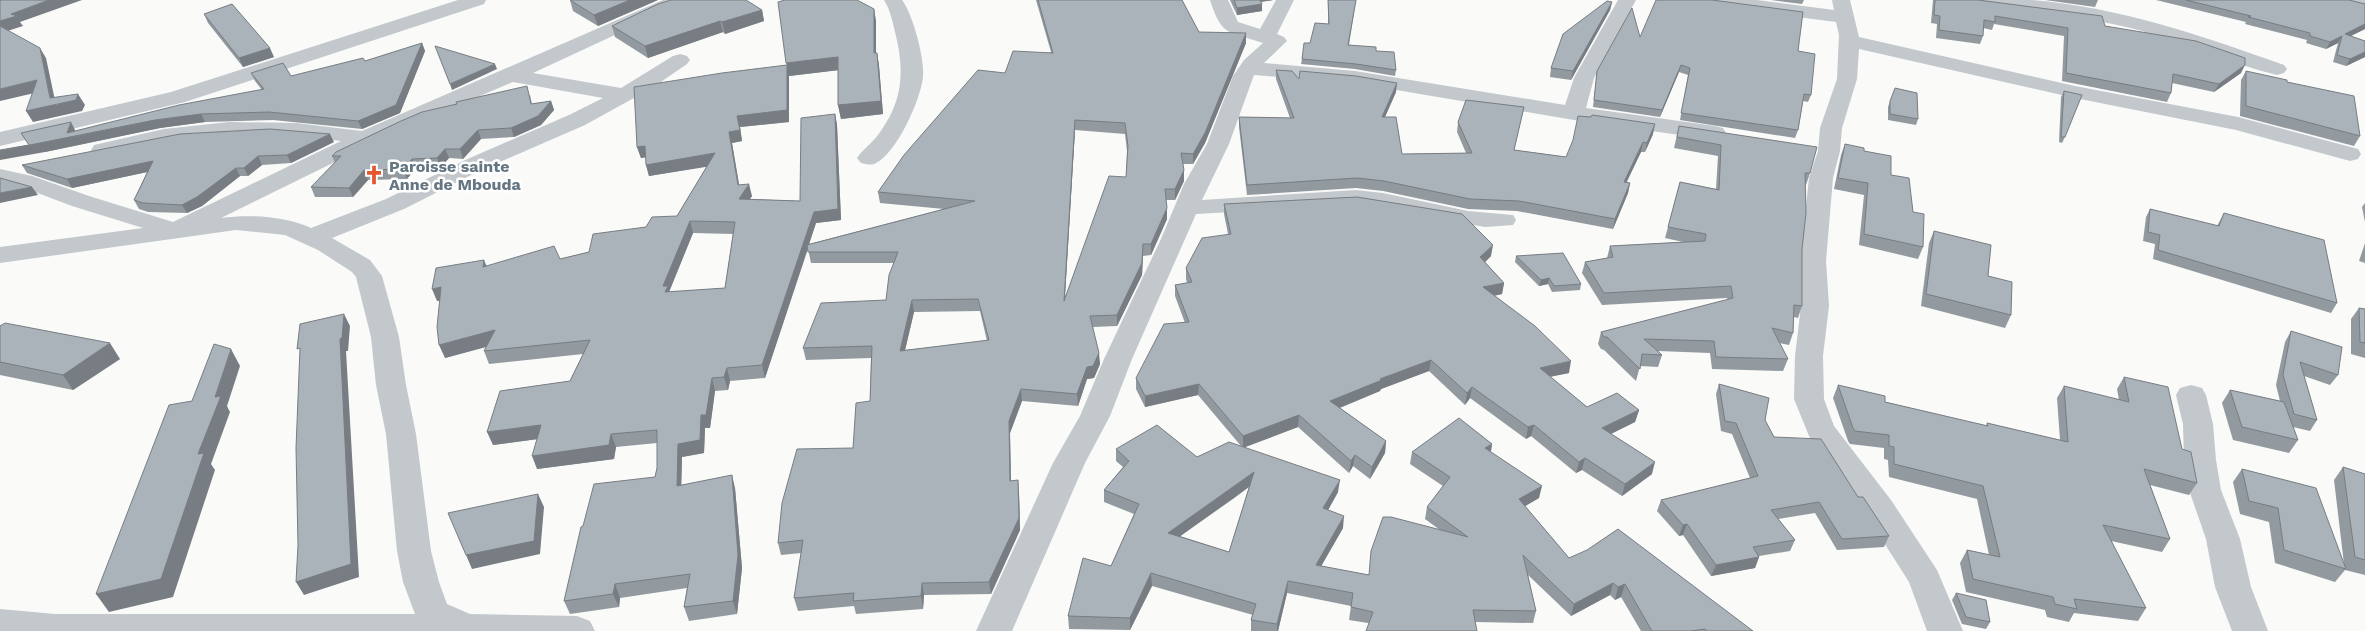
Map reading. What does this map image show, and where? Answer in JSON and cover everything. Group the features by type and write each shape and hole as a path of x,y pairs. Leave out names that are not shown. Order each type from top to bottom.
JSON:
{"street":[{"path":"0,139 169,99 225,83 477,0"},
{"path":"0,176 33,183 174,231 363,138 511,75 653,10 681,0"},
{"path":"869,158 888,138 905,106 913,77 911,56 898,7 894,0"},
{"path":"1219,0 1230,26 1277,41"},
{"path":"1277,41 1266,36 1285,0"},
{"path":"1574,113 1584,78 1627,0"},
{"path":"1714,0 1844,19 2075,92 2247,126 2350,154"},
{"path":"1976,0 2076,12 2126,22 2168,32 2278,70"},
{"path":"2350,0 2365,4"},
{"path":"1844,19 1847,79 1831,128 1820,149 1821,178 1813,261 1815,306 1809,356 1809,399 1820,429 1879,508 1925,579 1945,631"},
{"path":"994,631 1069,463 1099,407 1118,359 1174,239 1186,207 1218,144 1235,96 1248,68 1277,41"},
{"path":"308,238 395,204 471,166 577,120 645,84 680,60"},
{"path":"1248,68 1355,77 1574,113 1736,136"},
{"path":"511,75 624,95"},
{"path":"82,154 174,134 217,129 280,128 335,133 363,138"},
{"path":"0,169 37,163"},
{"path":"1186,207 1241,206 1339,197 1365,198 1465,219 1504,220"},
{"path":"0,255 236,223 290,228 308,238 327,245 361,266 369,276 385,337 391,384 401,434 414,551 421,582 433,613 466,628"},
{"path":"2191,395 2198,424 2200,460 2205,490 2223,539 2233,587 2250,631"},
{"path":"0,623 55,628 466,628 577,631"}],"building":[{"path":"0,0 49,0 11,14 17,16 0,21"},
{"path":"570,0 630,0 594,15"},
{"path":"671,0 746,0 762,10 720,21 645,46 612,26 658,4"},
{"path":"785,0 857,0 874,9 874,53 877,53 881,101 838,105 838,57 786,63 778,2"},
{"path":"1038,0 1182,0 1199,32 1246,33 1205,133 1193,154 1181,153 1184,170 1175,189 1165,189 1167,208 1151,244 1143,244 1142,263 1117,315 1090,316 1099,353 1093,366 1087,367 1077,394 1021,389 1009,421 1010,481 1018,480 1019,518 989,582 922,583 921,596 853,601 854,593 794,598 803,540 778,543 782,503 797,449 853,448 856,403 870,401 872,346 803,348 821,303 886,300 889,275 898,252 808,252 807,245 975,201 878,192 904,155 978,70 1005,73 1013,51 1053,53","holes":["1075,120 1125,123 1128,146 1126,177 1109,176 1064,301","978,299 989,340 900,351 912,300"]},
{"path":"1234,0 1260,0 1262,4 1237,8"},
{"path":"1328,0 1356,0 1348,45 1376,47 1376,51 1394,52 1396,70 1302,59 1304,43 1310,43 1315,23 1329,24"},
{"path":"1656,0 1712,0 1803,12 1798,51 1815,54 1811,95 1804,94 1798,130 1681,113 1690,68 1681,65 1662,110 1594,100 1597,71 1632,8 1640,37"},
{"path":"1935,0 1978,0 2102,16 2105,26 2196,41 2245,58 2245,65 2219,84 2173,74 2171,93 2066,73 2068,28 1995,16 1995,22 1984,20 1983,36 1939,30 1940,16 1934,15"},
{"path":"2186,0 2349,0 2365,4 2365,24 2345,34 2365,41 2365,52 2350,59 2337,55 2342,36 2330,42 2310,36 2310,33"},
{"path":"1607,1 1612,2 1573,71 1551,68 1563,34"},
{"path":"232,4 270,48 239,58 204,14"},
{"path":"0,26 40,48 50,98 78,94 76,100 26,111 37,80 0,89"},
{"path":"422,43 396,105 358,121 269,112 201,114 155,120 0,151 29,145 21,133 71,122 67,133 179,105 264,89 251,73 283,63 291,76 363,58 365,61"},
{"path":"435,46 495,64 450,84"},
{"path":"787,65 787,110 737,116 740,130 729,132 738,185 749,184 739,199 800,201 801,118 835,114 838,209 814,212 762,365 727,368 724,377 712,378 706,415 701,415 700,440 678,444 677,486 732,475 738,555 733,601 684,607 690,574 615,584 613,594 564,601 581,527 583,526 594,484 655,477 657,468 657,430 611,434 609,445 532,456 541,425 487,432 500,391 570,381 590,340 484,351 495,330 439,345 437,327 441,287 432,289 436,268 484,260 483,267 554,246 560,259 589,252 593,234 646,227 652,217 677,216 715,153 646,165 645,146 637,147 634,87","holes":["690,221 735,222 725,288 665,292 668,286 663,286"]},
{"path":"1276,70 1292,71 1299,79 1300,71 1356,76 1397,83 1382,117 1396,117 1402,154 1472,153 1458,122 1466,100 1524,107 1514,150 1566,157 1573,140 1578,116 1591,117 1592,115 1655,124 1647,143 1643,142 1624,182 1630,183 1615,219 1519,201 1470,199 1384,181 1357,178 1247,185 1239,117 1294,118"},
{"path":"2246,71 2354,96 2360,136 2246,106"},
{"path":"527,86 531,104 551,101 538,116 511,128 478,130 460,149 445,149 437,158 412,159 403,169 364,170 349,188 311,187 341,156 332,156 336,152 401,121 422,112 457,104 456,102"},
{"path":"1895,88 1917,93 1918,119 1890,114 1890,101"},
{"path":"2064,91 2082,95 2065,137 2061,137"},
{"path":"1679,126 1817,147 1810,173 1805,173 1806,213 1802,249 1802,306 1794,305 1793,333 1772,328 1788,359 1716,357 1714,341 1644,339 1662,355 1642,354 1640,369 1607,337 1604,337 1601,332 1733,298 1731,286 1604,293 1585,262 1613,257 1610,246 1705,241 1706,234 1668,227 1680,182 1719,190 1721,145 1677,137"},
{"path":"270,129 330,134 287,155 258,156 244,168 236,168 197,197 182,205 143,203 134,200 153,161 67,179 22,165 180,134"},
{"path":"1845,144 1864,148 1864,151 1891,156 1891,175 1909,178 1913,212 1924,214 1923,247 1864,234 1868,183 1838,178"},
{"path":"0,178 32,187 0,193"},
{"path":"1357,197 1462,214 1493,245 1480,257 1504,283 1483,287 1535,326 1571,361 1540,368 1587,407 1617,393 1639,410 1602,428 1655,462 1625,484 1585,458 1579,462 1534,425 1528,427 1472,387 1467,393 1431,360 1380,379 1382,380 1330,401 1386,441 1372,467 1355,455 1351,461 1299,415 1243,436 1199,384 1145,396 1136,378 1164,324 1189,322 1175,285 1192,282 1186,268 1202,238 1231,234 1224,204"},
{"path":"2150,209 2219,226 2224,213 2324,240 2337,303 2158,250 2160,235 2148,232"},
{"path":"1934,231 1991,245 1988,276 2012,282 2011,315 1926,294"},
{"path":"1563,253 1581,284 1554,286 1549,278 1541,280 1516,256"},
{"path":"2359,308 2365,309 2365,343 2360,342"},
{"path":"344,314 342,338 340,339 351,564 296,582 298,545 296,448 300,348 297,349 300,324"},
{"path":"5,323 110,343 63,375 0,362 0,326"},
{"path":"2291,331 2342,347 2338,375 2300,362 2317,420 2294,414 2283,375"},
{"path":"214,344 231,349 215,397 221,396 198,454 204,453 161,579 96,594 169,405 192,401"},
{"path":"2124,377 2168,387 2182,449 2191,452 2197,483 2144,469 2170,539 2103,525 2146,608 2074,599 2077,609 2055,604 2053,597 1973,579 1967,550 2000,557 1983,486 1894,464 1894,447 1889,446 1889,435 1855,431 1838,385 1885,396 1885,402 2068,442 2064,386 2129,402"},
{"path":"1719,384 1769,398 1765,420 1774,437 1821,439 1858,497 1863,497 1889,536 1842,539 1819,502 1771,510 1795,540 1753,547 1759,557 1716,565 1687,524 1683,525 1661,500 1758,476 1736,423 1725,421"},
{"path":"2230,390 2284,402 2298,440 2242,427"},
{"path":"1459,418 1492,444 1485,448 1542,486 1519,499 1569,558 1587,550 1618,529 1753,631 1707,631 1705,629 1652,631 1625,584 1618,587 1613,583 1574,604 1523,555 1536,611 1473,610 1477,631 1366,631 1373,612 1351,607 1353,593 1288,581 1277,624 1251,620 1256,604 1151,573 1130,618 1068,616 1083,558 1111,566 1139,504 1104,490 1129,461 1116,449 1157,425 1197,457 1229,442 1340,480 1323,508 1344,516 1316,565 1369,575 1371,551 1383,517 1391,517 1468,537 1427,507 1450,477 1412,452","holes":["1254,472 1229,552 1168,533"]},
{"path":"2343,467 2365,474 2365,560 2355,557"},
{"path":"2242,469 2316,488 2346,569 2284,550 2278,508 2249,501"},
{"path":"538,494 534,541 466,555 448,513"},
{"path":"1956,593 1986,600 1990,622 1966,617"}],"place":[{"name":"Paroisse sainte Anne de Mbouda","path":"374,175"}]}
